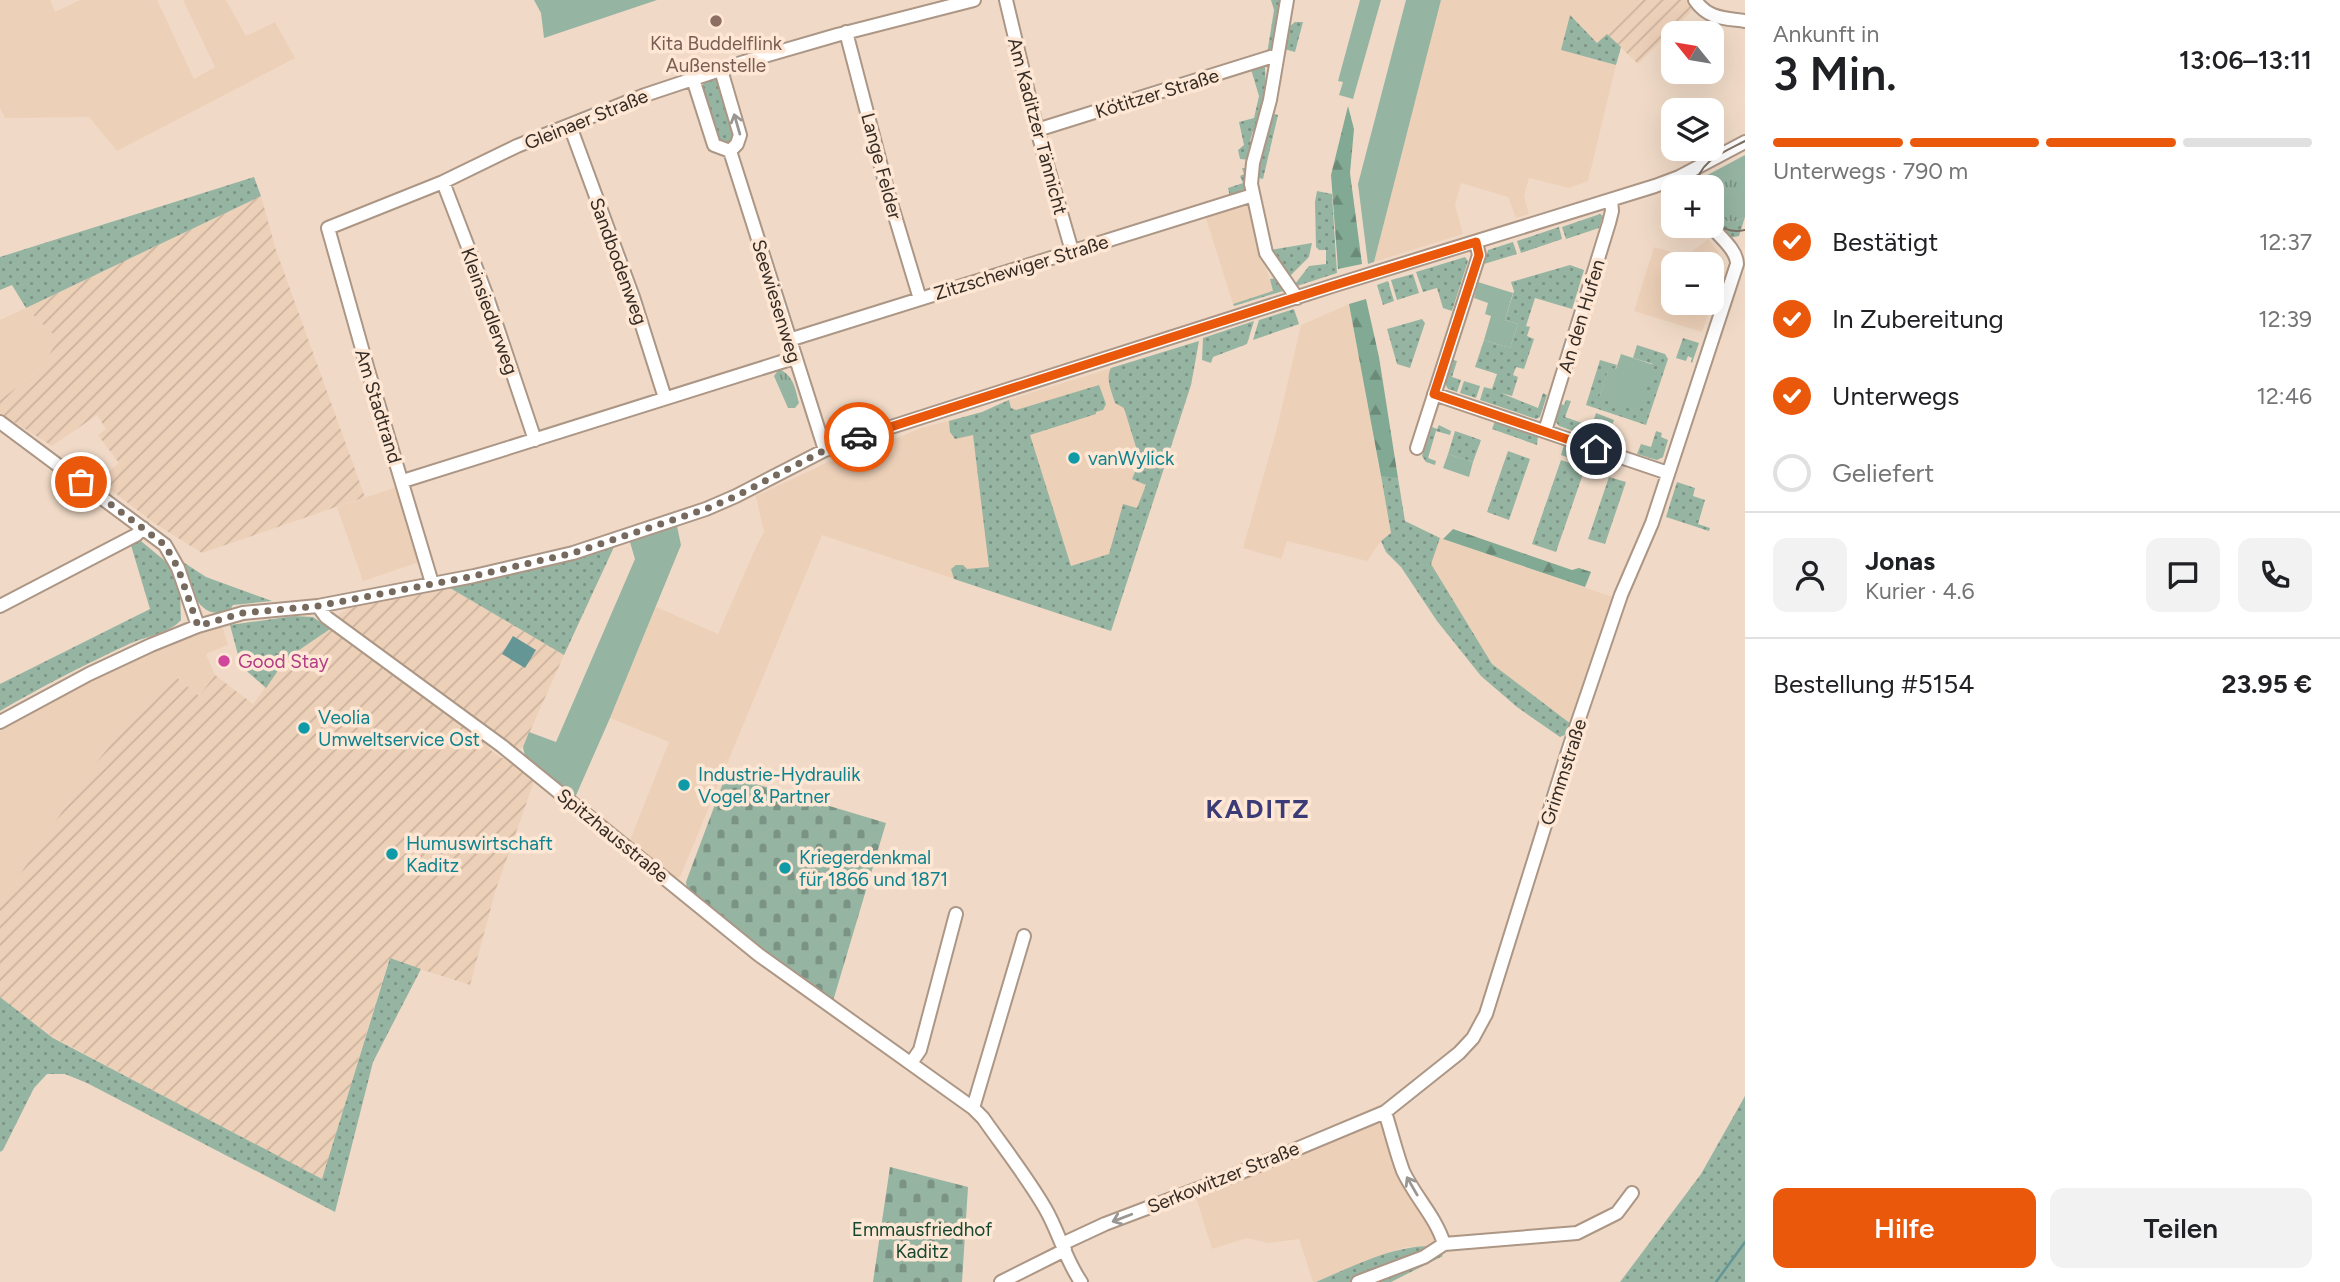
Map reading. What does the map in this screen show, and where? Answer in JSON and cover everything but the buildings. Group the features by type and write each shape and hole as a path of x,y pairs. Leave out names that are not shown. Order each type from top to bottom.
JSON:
{"street":[{"name":"Gleinaer Straße","path":"327,228 443,182 517,146 645,95 846,32 974,0"},
{"name":"Am Kaditzer Tännicht","path":"1006,0 1037,130 1072,251"},
{"path":"1287,0 1270,100 1253,163 1253,195 1266,253 1297,298"},
{"path":"1695,0 1702,10 1717,17 1745,21"},
{"name":"Lange Felder","path":"846,32 888,193 920,299"},
{"name":"Kötitzer Straße","path":"1037,130 1277,55"},
{"name":"Seewiesenweg","path":"721,70 740,135 737,144 730,151"},
{"name":"Seewiesenweg","path":"693,79 714,145 730,151"},
{"name":"Sandbodenweg","path":"570,126 633,297 665,398"},
{"path":"1692,175 1745,142"},
{"name":"Seewiesenweg","path":"730,151 825,450"},
{"name":"Kleinsiedlerweg","path":"443,182 486,294 535,440"},
{"path":"0,722 89,674 198,626 243,613 318,606 573,553 706,509 825,450 866,435 1476,242 1661,187"},
{"name":"Zitzschewiger Straße","path":"789,340 1253,195"},
{"name":"An den Hufen","path":"1545,431 1608,227 1612,211 1611,200"},
{"name":"Am Stadtrand","path":"327,228 432,583"},
{"name":"Grimmstraße","path":"1385,1112 1460,1053 1474,1038 1486,1014 1570,745 1621,595 1652,523 1737,258 1721,238"},
{"path":"1417,448 1479,255 1476,242"},
{"path":"403,481 794,358"},
{"path":"1434,394 1668,473"},
{"path":"0,439 5,425 165,545 178,568 198,626"},
{"path":"0,606 144,528"},
{"name":"Spitzhausstraße","path":"318,606 326,618 505,748 759,955 973,1108 983,1118 1035,1192 1081,1282"},
{"path":"911,1063 920,1050 956,914"},
{"path":"973,1108 1024,936"},
{"path":"1385,1112 1404,1171 1439,1228 1444,1244"},
{"name":"Serkowitzer Straße","path":"1001,1282 1105,1224 1231,1176 1385,1112"},
{"path":"1358,1282 1424,1257 1444,1244 1577,1233 1617,1213 1632,1193"}],"shaded area":[{"path":"0,0 50,0 55,12 80,0 157,0 194,79 215,67 183,0 226,0 246,36 275,22 295,58 117,151 89,117 5,118 0,108"},
{"path":"1441,0 1641,0 1598,43 1570,16 1561,50 1616,65 1588,181 1569,188 1529,178 1524,196 1529,214 1516,218 1508,197 1461,183 1455,205 1463,234 1374,262"},
{"path":"1641,0 1690,0 1695,8 1682,21 1661,21 1661,41 1638,64 1607,34"},
{"path":"261,196 276,250 365,497 202,553 154,523 98,480 119,463 98,435 106,429 97,415 52,446 0,413 0,400 42,368 58,339 26,308"},
{"path":"1246,203 1251,208 1262,257 1274,291 1233,304 1205,215"},
{"path":"1708,239 1718,252 1691,252"},
{"path":"1654,247 1672,252 1661,252 1661,315 1708,315 1702,332 1634,311"},
{"path":"1349,304 1391,533 1381,541 1367,561 1287,541 1281,559 1243,548 1277,428 1301,325"},
{"path":"26,308 58,339 43,367 0,400 0,320"},
{"path":"1199,341 1191,385 1111,631 822,535 680,877 673,879 629,843 669,742 610,718 656,607 718,634 764,532 756,496 828,462 855,456 921,428 982,412 1005,401"},
{"path":"406,484 431,558 363,581 337,507"},
{"path":"1440,538 1613,597 1571,724 1492,664 1430,564"},
{"path":"450,588 564,655 523,747 514,751 339,620 339,614 350,608"},
{"path":"222,625 228,645 206,654 215,675 199,696 174,675 88,773 0,904 0,731 132,661"},
{"path":"330,629 487,738 489,749 501,758 512,758 536,776 496,889 470,985 389,959 322,1180 53,1037 0,997 0,904 88,773 163,680 174,675 199,696 215,675 253,704 286,659"},
{"path":"1377,1121 1383,1124 1438,1240 1434,1246 1407,1247 1390,1252 1316,1282 1313,1282 1299,1239 1268,1243 1247,1238 1212,1249 1195,1194"}],"green space":[{"path":"534,0 657,0 544,38 541,13"},
{"path":"1271,0 1281,0 1273,52 1267,54 1274,10"},
{"path":"1360,0 1381,0 1353,99 1339,95 1343,82 1338,81"},
{"path":"1406,0 1441,0 1374,262 1368,264 1358,184"},
{"path":"1570,15 1597,43 1607,34 1621,47 1616,65 1561,50"},
{"path":"1295,22 1303,22 1295,52 1284,49 1286,29"},
{"path":"1265,65 1266,101 1258,132 1253,131 1250,141 1255,142 1249,160 1240,159 1238,150 1244,145 1239,122 1254,118 1259,96 1250,66"},
{"path":"711,78 720,81 737,131 732,146 719,144 700,90 705,81"},
{"path":"1348,106 1354,129 1350,173 1362,264 1338,269 1331,175"},
{"path":"1271,113 1278,115 1263,179 1256,177"},
{"path":"1745,155 1745,217 1732,222 1724,220 1724,175 1708,175"},
{"path":"1242,168 1247,168 1245,192 1230,197 1228,188 1243,183 1240,176 1244,174"},
{"path":"254,177 261,196 26,308 12,285 0,290 0,257"},
{"path":"1317,191 1332,194 1337,273 1297,286 1295,284 1309,266 1326,264 1326,250 1316,247"},
{"path":"1600,214 1603,216 1599,228 1566,239 1562,227"},
{"path":"1745,217 1739,236 1729,238 1724,233 1724,220 1736,221"},
{"path":"1559,227 1562,239 1521,253 1517,241"},
{"path":"1513,242 1517,254 1484,264 1488,250"},
{"path":"1312,243 1309,257 1289,277 1270,250"},
{"path":"1465,257 1468,261 1452,311 1443,308 1437,288 1423,292 1416,272"},
{"path":"1570,265 1584,270 1572,309 1535,298 1526,326 1530,327 1527,336 1534,339 1524,369 1516,367 1513,375 1518,377 1512,396 1501,393 1538,408 1543,393 1547,395 1540,417 1536,419 1480,400 1484,387 1492,389 1497,374 1475,367 1484,340 1510,348 1518,324 1505,320 1514,291 1511,282"},
{"path":"1413,274 1419,293 1397,300 1391,280"},
{"path":"1277,278 1286,290 1234,306 1233,304 1273,291 1270,279"},
{"path":"1388,281 1394,301 1383,305 1377,285"},
{"path":"1478,282 1513,293 1505,320 1518,324 1510,348 1484,340 1491,316 1485,314 1488,303 1474,298"},
{"path":"1366,299 1379,357 1398,478 1381,476 1349,304"},
{"path":"1294,309 1299,324 1253,340 1259,320"},
{"path":"1422,319 1425,323 1410,368 1397,364 1387,329"},
{"path":"1254,321 1247,344 1213,357 1211,363 1202,360 1203,338"},
{"path":"1683,338 1699,343 1692,363 1692,358 1688,356 1686,361 1676,358"},
{"path":"1199,341 1191,385 1111,631 954,579 951,569 956,565 963,565 967,569 989,567 973,435 955,439 950,432 949,421 982,412 1009,400 1011,408 1016,410 1099,385 1106,404 1103,410 1030,435 1071,566 1109,554 1123,504 1137,508 1146,485 1132,479 1140,460 1124,408 1115,403 1109,381 1111,368"},
{"path":"1637,345 1665,354 1668,359 1646,425 1586,405 1600,360 1617,365 1615,370 1609,368 1599,398 1653,364 1633,358"},
{"path":"1621,354 1654,365 1639,411 1599,398 1609,367 1616,369"},
{"path":"1453,360 1457,361 1452,377 1461,380 1457,392 1448,389 1445,384"},
{"path":"779,369 788,375 793,383 799,403 795,408 788,408 774,376"},
{"path":"1464,381 1480,386 1476,398 1460,393"},
{"path":"1566,400 1571,401 1565,417 1616,435 1613,445 1559,426 1555,421 1561,404 1564,405"},
{"path":"1596,413 1614,420 1610,431 1592,425"},
{"path":"1495,421 1538,436 1537,445 1492,429"},
{"path":"1439,425 1451,431 1450,435 1436,431 1428,458 1436,461 1435,465 1426,462 1422,456 1432,427 1437,429"},
{"path":"1455,431 1481,440 1473,462 1448,454"},
{"path":"1656,431 1668,440 1663,457 1657,460 1637,454 1641,444 1651,447"},
{"path":"1564,445 1591,454 1587,464 1561,455"},
{"path":"1508,451 1530,459 1509,520 1487,512"},
{"path":"1448,454 1473,462 1469,477 1443,468"},
{"path":"1561,460 1585,468 1556,552 1532,544"},
{"path":"1381,476 1398,478 1405,521 1440,538 1431,564 1492,664 1571,724 1567,734 1560,737 1517,707 1481,676 1437,621 1401,567 1386,552 1381,541 1391,533"},
{"path":"1609,477 1626,482 1605,544 1588,539"},
{"path":"1677,482 1695,488 1693,496 1705,500 1698,524 1710,528 1709,531 1666,517"},
{"path":"677,526 681,545 574,800 526,761 523,747 529,732 556,742 635,559 630,542"},
{"path":"1453,529 1572,570 1579,568 1591,572 1585,587 1443,539"},
{"path":"136,537 170,565 180,592 181,620 170,628 79,668 0,711 0,684 150,609 130,542"},
{"path":"614,547 564,655 450,588"},
{"path":"180,560 206,577 272,601 233,605 230,610 219,613 210,611 196,599"},
{"path":"294,616 313,617 330,629 286,659 266,688 241,666 230,625"},
{"path":"726,775 886,823 833,1001 762,952 687,889 686,882"},
{"path":"390,958 421,969 373,1062 335,1212 65,1074 47,1074 34,1088 0,1152 0,997 53,1038 322,1179"},
{"path":"1745,1096 1745,1282 1620,1282 1701,1174"},
{"name":"Emmausfriedhof Kaditz","path":"890,1167 968,1187 962,1282 873,1282"},
{"path":"1434,1246 1443,1256 1391,1282 1316,1282 1389,1253"}],"water":[{"path":"513,636 536,650 525,668 502,654"}],"waterway":[{"path":"1716,1282 1745,1242"}],"tram line":[{"path":"1700,175 1713,158 1745,141"},
{"path":"1724,228 1745,230"}],"way so far":[{"path":"81,482 165,545 178,568 198,626 243,613 318,606 474,576 573,553 706,509 825,450 859,437"}],"place":[{"name":"Kita Buddelflink Außenstelle","path":"716,21"},
{"name":"vanWylick","path":"1074,458"},
{"name":"Good Stay","path":"224,661"},
{"name":"Veolia Umweltservice Ost","path":"304,728"},
{"name":"Industrie-Hydraulik Vogel & Partner","path":"684,785"},
{"name":"Humuswirtschaft Kaditz","path":"392,854"},
{"name":"Kriegerdenkmal für 1866 und 1871","path":"785,868"}],"district":[{"name":"KADITZ","path":"1258,809"}],"route":[{"path":"859,437 1476,242 1479,255 1434,394 1596,449"}]}
